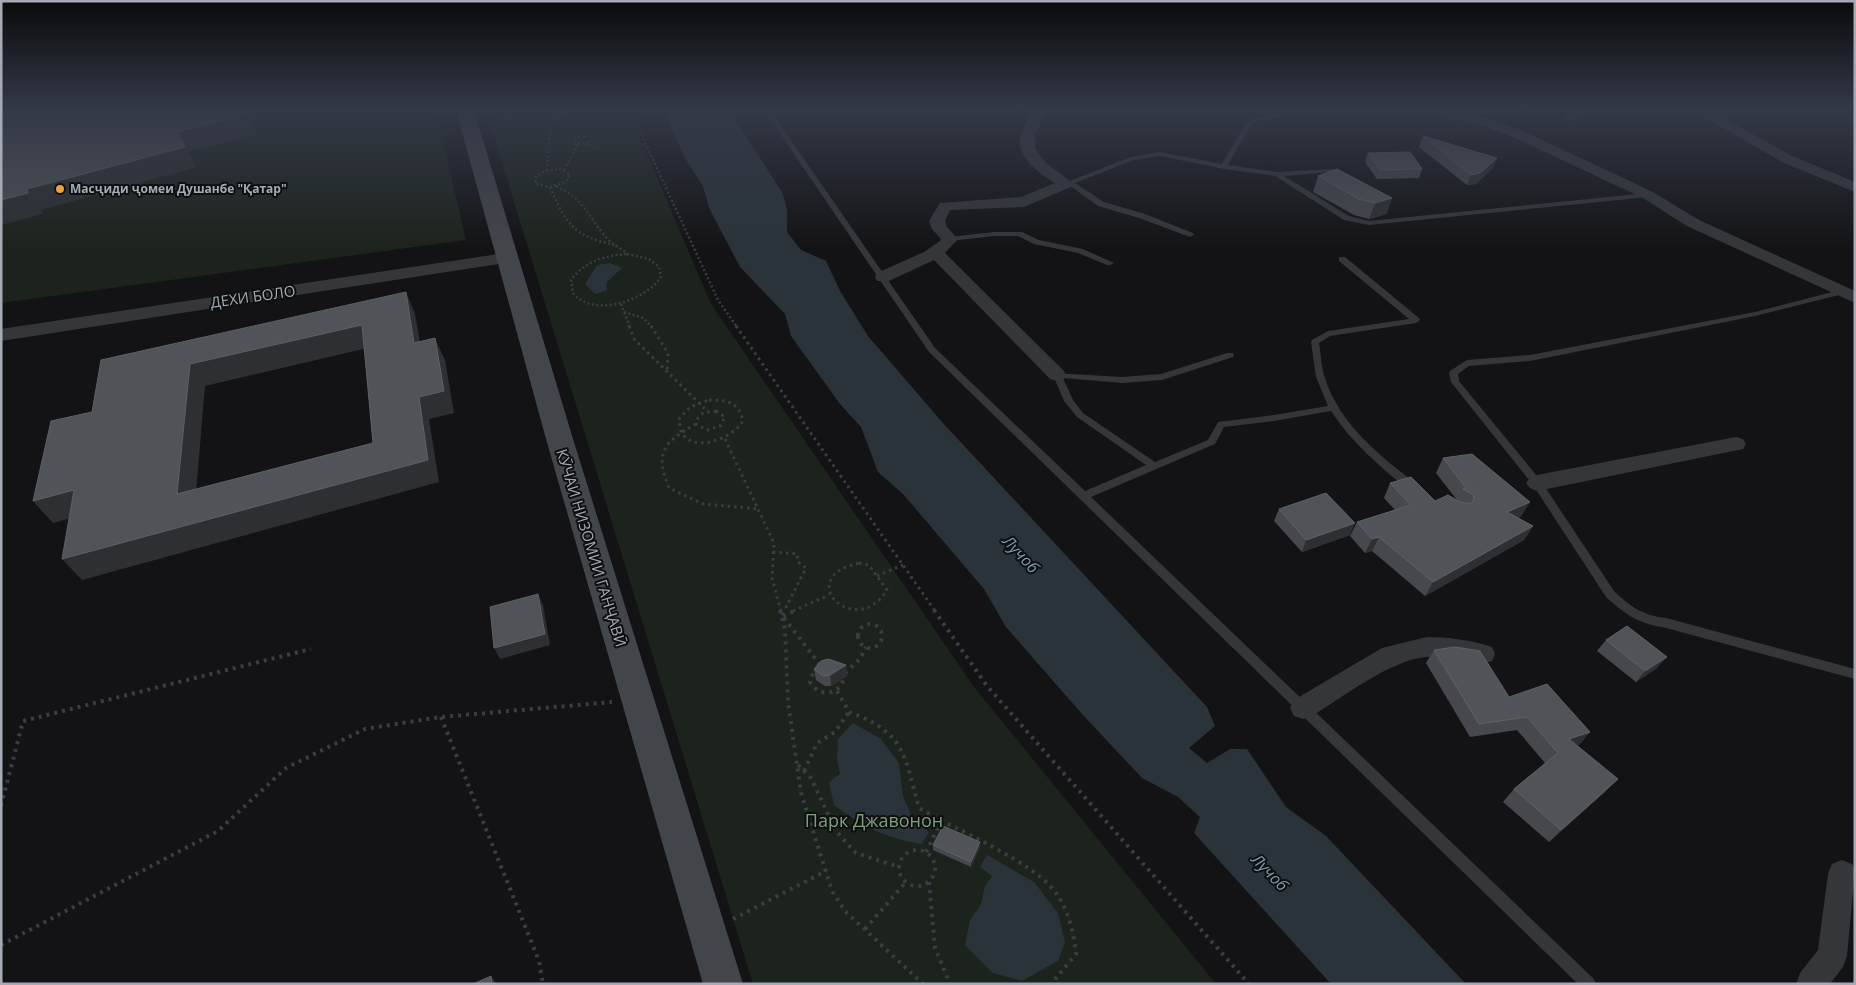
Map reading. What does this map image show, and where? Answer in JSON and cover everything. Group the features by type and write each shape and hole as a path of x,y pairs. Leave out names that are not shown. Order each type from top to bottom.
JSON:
{"street":[{"name":"КӮЧАИ НИЗОМИИ ГАНҶАВӢ","path":"477,156 505,258 636,699 724,984"},
{"path":"1033,156 1038,163 1068,183"},
{"path":"1564,156 1648,196 1693,222 1847,295"},
{"path":"1782,156 1855,188"},
{"path":"883,277 935,252 950,239 940,229 937,221 945,206 1024,202 1068,183"},
{"path":"935,252 1057,375"},
{"name":"ДЕХИ БОЛО","path":"1,335 505,258"},
{"path":"1537,483 1736,444"},
{"path":"1303,708 1392,655 1405,650 1433,645 1483,654"},
{"path":"1811,984 1832,956 1842,874"}],"lane":[{"path":"799,156 932,350 1589,984"},
{"path":"1068,183 1133,158 1143,156"},
{"path":"1169,156 1224,168 1278,174 1332,170"},
{"path":"1224,168 1231,156"},
{"path":"1278,174 1347,218 1369,223 1648,196"},
{"path":"1068,183 1101,204 1142,216 1190,235"},
{"path":"950,239 994,234 1019,234 1037,242 1080,251 1110,263"},
{"path":"1342,259 1416,320 1328,334 1315,342 1320,377 1333,408 1347,429 1379,462 1421,493"},
{"path":"1847,295 1530,358 1467,363 1453,373 1455,382 1537,483 1610,594 1626,609 1647,620 1666,622 1855,674"},
{"path":"1057,375 1122,380 1162,377 1230,355"},
{"path":"1057,375 1069,400 1080,415 1154,466"},
{"path":"1083,496 1212,442 1220,424 1274,418 1333,408"}],"path":[{"path":"548,171 549,156"},
{"path":"564,170 572,156"},
{"path":"651,156 718,300 987,686 1248,984"},
{"path":"564,170 570,174 569,179 556,186 539,186 534,181 538,175 548,171 564,170"},
{"path":"556,186 570,192 585,206 606,238 627,254"},
{"path":"550,187 569,227 588,240 616,245"},
{"path":"627,254 652,260 660,266 662,274 659,283 652,291 641,298 621,304 597,304 584,301 575,296 570,288 571,280 585,264 598,258 627,254"},
{"path":"621,304 635,340 707,411"},
{"path":"624,312 643,318 655,330 668,353 667,373"},
{"path":"709,400 725,401 738,406 744,420 740,427 724,439 704,442 686,437 681,432 679,419 690,407 699,402 709,400"},
{"path":"696,424 706,430 716,428 723,423 725,417 720,412 707,411 699,415 696,424 681,432 666,444 660,456 661,473 668,488 703,504 760,510"},
{"path":"724,439 760,510 774,543 772,578 785,629 788,702 801,793 832,891 845,911 922,984"},
{"path":"773,552 797,554 798,562 806,568 782,616"},
{"path":"859,563 869,565 877,576 887,590 878,603 869,608 850,610 834,602 829,595 829,581 840,568 859,563"},
{"path":"877,576 903,565"},
{"path":"782,616 829,595"},
{"path":"782,616 820,666"},
{"path":"868,625 880,628 884,634 882,642 875,646 866,647 857,639 858,632 868,625"},
{"path":"845,673 838,666 820,666 812,673 810,682 812,687 826,694 837,691 844,684 845,673 860,659 866,647"},
{"path":"1,806 23,721 311,649"},
{"path":"837,691 849,712 871,720 890,734 904,754 919,808 941,822 1032,869 1058,895 1073,930 1076,954 1051,984"},
{"path":"1,945 218,831 286,768 365,729 441,717 636,699"},
{"path":"804,770 810,754 817,743 835,732 849,712"},
{"path":"441,717 539,961 543,984"},
{"path":"797,764 811,778 836,831 856,853 899,866"},
{"path":"926,852 941,822"},
{"path":"914,850 926,852 934,860 936,872 929,882 918,886 906,882 899,866 903,856 914,850"},
{"path":"708,933 826,871"},
{"path":"865,929 906,882"},
{"path":"929,882 932,933 940,967 950,984"}],"green space":[{"name":"Масҷиди ҷомеи Душанбе \"Қатар\"","path":"1,156 447,156 466,240 1,303"},
{"name":"Парк Джавонон","path":"500,156 648,156 711,304 974,687 1216,984 753,984"}],"water":[{"name":"Лучоб","path":"684,156 759,156 782,192 787,209 787,232 801,250 826,261 840,291 868,336 942,422 1207,707 1215,726 1189,748 1207,763 1230,749 1247,749 1286,807 1326,836 1466,984 1331,984 1194,833 1200,817 1178,797 1142,778 1082,714 1006,627 984,589 903,494 878,472 861,427 840,404 791,336 785,314 740,267 709,208 703,186"},
{"path":"610,263 622,268 607,282 606,291 595,294 585,284 597,265"},
{"path":"853,723 881,739 899,763 903,796 912,817 929,832 922,844 886,835 855,820 834,805 829,782 840,774 837,760 838,739"},
{"path":"987,855 1034,882 1058,913 1065,942 1058,961 1022,981 993,973 965,945 970,920 981,904 985,886 992,876 980,867"}],"building":[{"path":"1,156 151,156 27,189 28,193 1,200"},
{"path":"1370,156 1413,156 1422,169 1380,170"},
{"path":"1448,156 1490,156 1497,158 1480,173 1471,175"},
{"path":"1337,169 1392,198 1375,203 1359,199 1318,176"},
{"path":"406,292 414,343 435,338 444,391 419,397 428,460 62,559 74,490 33,501 51,421 92,412 101,360","holes":["362,325 373,443 177,494 190,364"]},
{"path":"1472,454 1530,502 1507,512 1533,526 1433,582 1379,537 1372,539 1357,522 1411,505 1390,483 1411,477 1435,501 1448,495 1460,502 1471,504 1474,499 1473,495 1463,489 1466,488 1443,458"},
{"path":"1326,493 1355,523 1306,540 1279,509"},
{"path":"538,594 545,634 494,648 490,607"},
{"path":"1627,626 1667,657 1645,671 1606,640"},
{"path":"1455,647 1480,651 1509,697 1547,684 1590,732 1569,739 1618,779 1561,830 1514,789 1558,753 1527,717 1479,724 1434,650"},
{"path":"828,659 846,665 830,675 823,676 814,669 821,661"},
{"path":"943,826 980,842 971,862 933,845"},
{"path":"491,976 492,984 473,984"}],"place":[{"name":"Масҷиди ҷомеи Душанбе \"Қатар\"","path":"60,189"}]}
